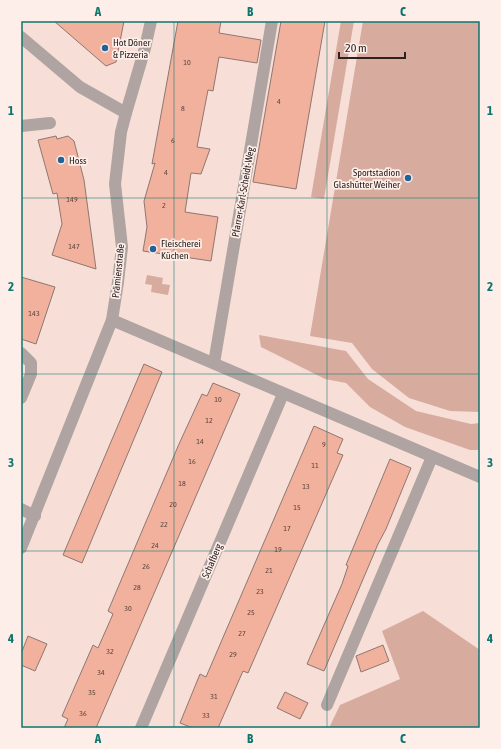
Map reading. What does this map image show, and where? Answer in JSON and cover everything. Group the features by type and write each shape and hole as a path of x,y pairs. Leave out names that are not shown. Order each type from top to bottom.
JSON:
{"street":[{"name":"Prämienstraße","path":"22,545 35,516 112,320 122,247 115,184 121,132 145,48 151,21"},
{"name":"Pfarrer-Karl-Scheidt-Weg","path":"214,363 272,21"},
{"path":"21,37 80,87 126,113"},
{"path":"21,126 50,123"},
{"path":"112,320 480,477"},
{"path":"21,353 31,363 31,374 21,398"},
{"name":"Schafberg","path":"141,728 283,394"},
{"path":"327,705 432,457"},
{"path":"21,509 35,516"}],"shaded area":[{"path":"341,21 354,21 324,199 311,197"},
{"name":"Sportstadion Glashütter Weiher","path":"363,21 480,21 480,412 450,411 409,398 372,369 352,343 310,336"},
{"path":"147,275 163,278 162,284 170,285 168,295 151,292 152,285 145,284"},
{"path":"259,335 346,351 368,379 416,411 471,424 480,423 480,450 470,450 405,427 370,407 346,383 325,379 261,347"},
{"path":"423,611 480,650 480,728 329,728 340,705 400,679 382,631"}],"building":[{"path":"54,21 124,21 116,62 106,66"},
{"path":"178,21 221,21 219,33 261,40 257,63 219,57 213,91 208,90 197,147 210,149 201,174 191,173 185,212 218,217 211,261 143,251 147,227 144,201 155,163 152,164"},
{"path":"281,21 325,21 296,189 253,182"},
{"path":"56,136 57,139 68,136 74,141 84,180 96,269 52,255 62,224 57,193 53,194 38,140"},
{"path":"21,277 55,287 36,344 21,339"},
{"path":"144,364 162,372 82,563 63,555"},
{"path":"213,383 240,394 96,728 64,728 68,719 62,716 93,645 98,648 113,614 108,611 179,444 202,394 207,396"},
{"path":"314,426 343,439 337,453 343,455 248,673 243,671 218,728 193,728 180,723 200,674 206,677"},
{"path":"390,459 411,468 324,671 307,664 342,584 348,566 346,565"},
{"path":"28,636 47,644 35,671 21,665 21,654"},
{"path":"383,645 389,661 361,672 356,656"},
{"path":"285,692 308,703 300,719 277,708"}],"place":[{"name":"Hot Döner & Pizzeria","path":"105,48"},
{"name":"Hoss","path":"61,160"},
{"name":"Sportstadion Glashütter Weiher","path":"408,178"},
{"name":"Fleischerei Küchen","path":"153,249"}]}
